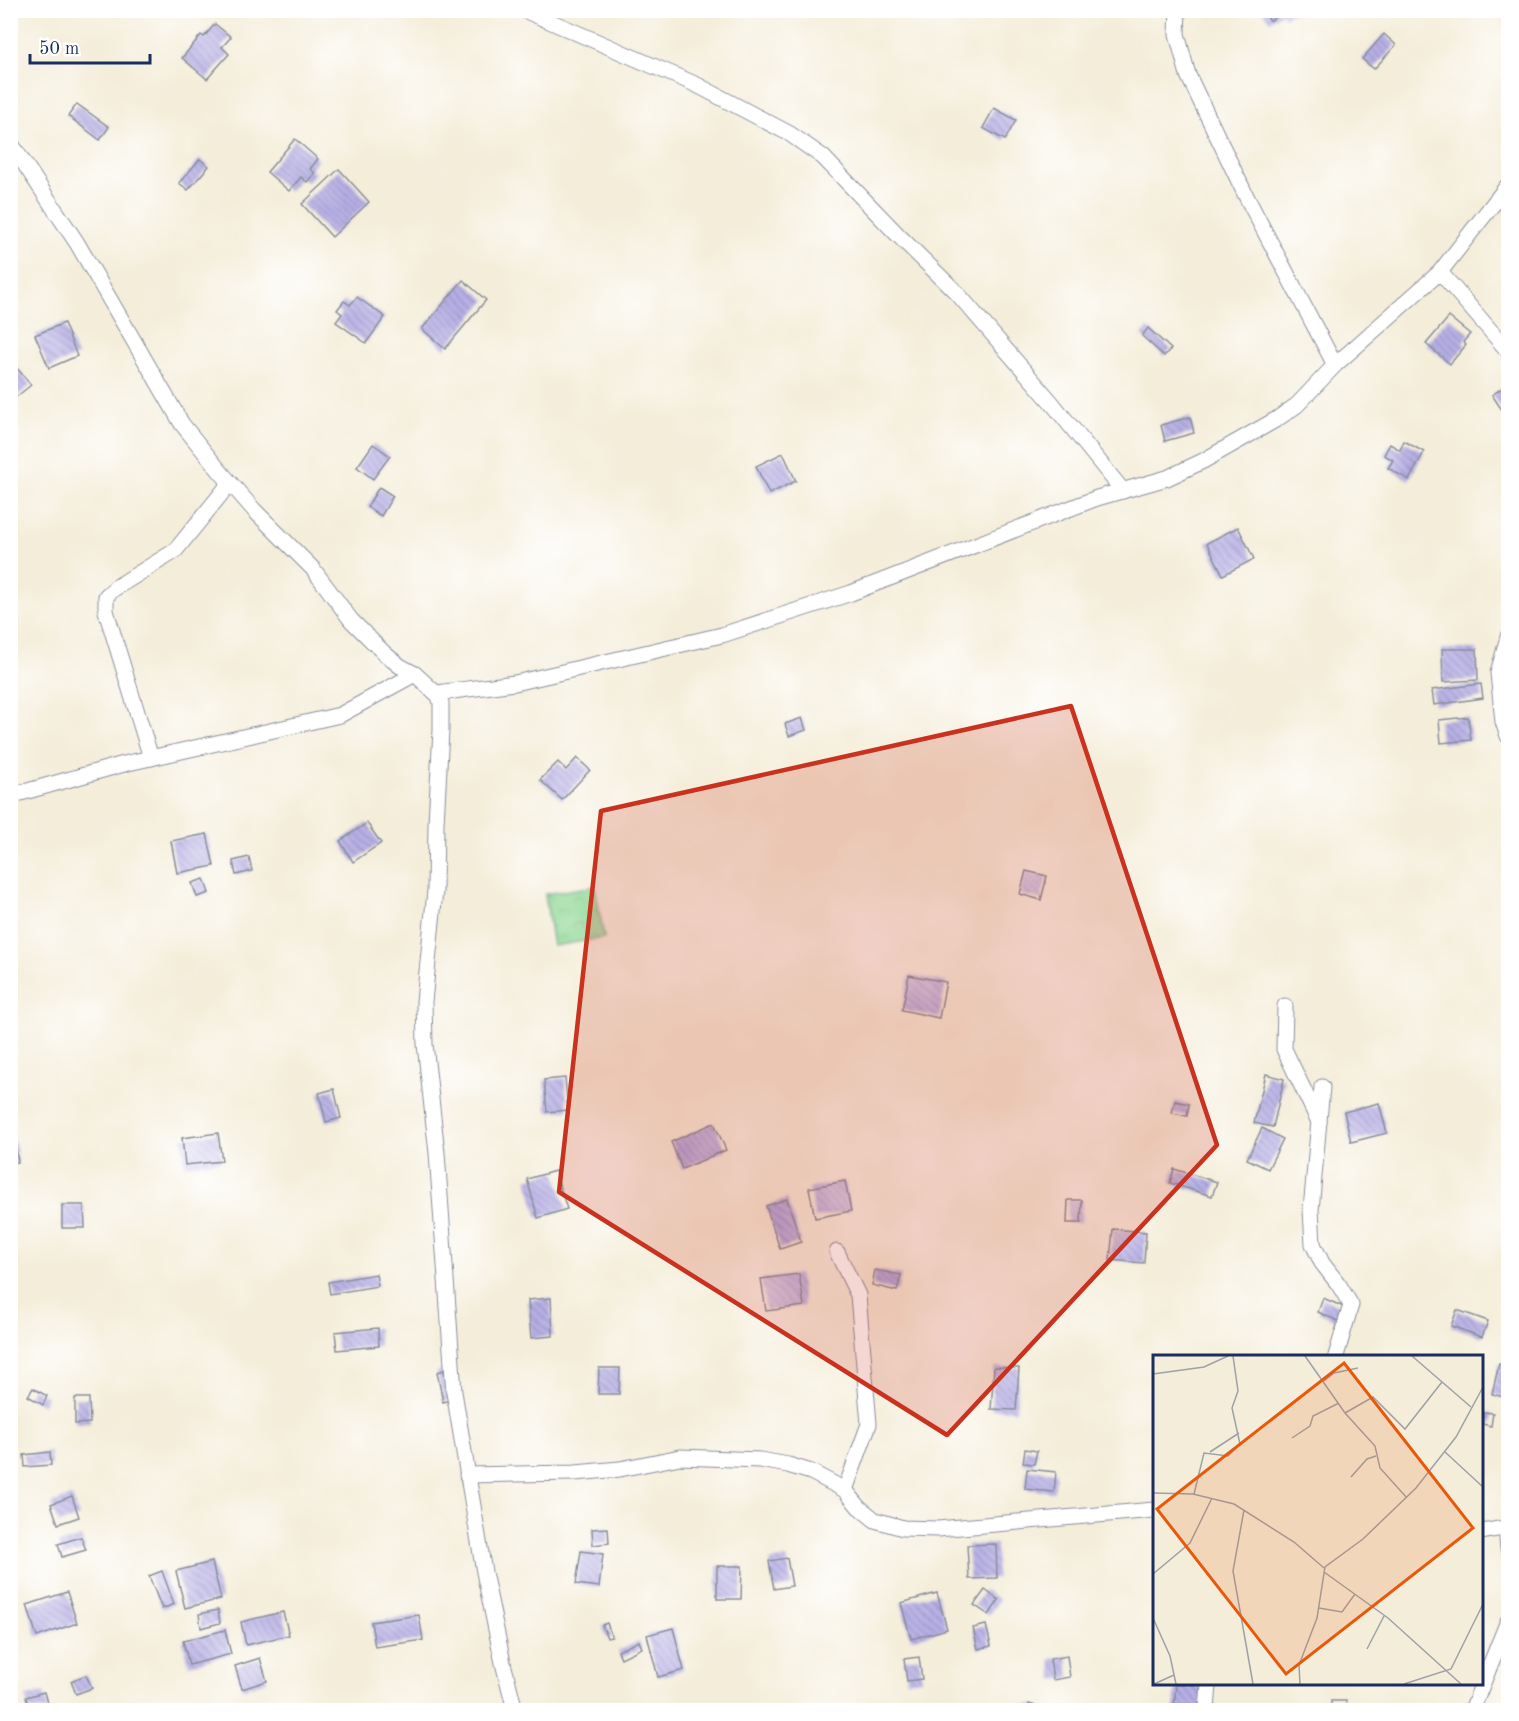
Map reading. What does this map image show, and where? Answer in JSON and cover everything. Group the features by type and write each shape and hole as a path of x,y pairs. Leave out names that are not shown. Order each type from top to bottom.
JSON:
{"street":[{"path":"524,10 697,85 790,134 823,157 957,293 1052,403 1122,491"},
{"path":"1178,10 1177,34 1188,75 1247,198 1335,365"},
{"path":"10,142 77,243 182,424 254,510 313,569 351,620 400,666 416,674 437,693 441,703 435,891 424,1002 425,1044 437,1153 454,1392 484,1572 515,1710"},
{"path":"437,693 515,683 722,635 851,593 1097,498 1167,478 1203,461 1249,436 1297,405 1335,365 1440,272 1509,185"},
{"path":"1440,272 1509,351"},
{"path":"151,758 106,611 106,596 175,551 230,483"},
{"path":"1509,637 1498,674 1503,722 1509,736"},
{"path":"10,796 124,764 340,715 416,674"},
{"path":"1285,1006 1284,1049 1319,1122"},
{"path":"1322,1087 1311,1210 1313,1244 1322,1263 1351,1305 1336,1355"},
{"path":"837,1252 858,1295 869,1424 845,1490"},
{"path":"468,1475 575,1473 620,1469 680,1457 760,1460 788,1465 811,1473 845,1490 859,1507 875,1520 903,1528 938,1529 1153,1510"},
{"path":"1483,1532 1507,1528 1509,1549"},
{"path":"1483,1684 1509,1621"},
{"path":"1207,1710 1209,1685"},
{"path":"1472,1710 1482,1685"}],"highlighted area":[{"path":"1071,706 1217,1145 947,1435 559,1192 601,811"}],"green space":[{"path":"595,886 604,938 553,946 545,894"}],"building":[{"path":"1262,10 1296,10 1285,17 1283,12 1270,21"},
{"path":"215,24 231,37 222,47 229,54 207,79 182,58 201,35 204,37"},
{"path":"1384,34 1396,45 1374,69 1362,59"},
{"path":"77,104 109,127 100,140 68,116"},
{"path":"994,108 1016,120 1005,140 983,128"},
{"path":"295,139 318,159 310,169 315,173 307,182 301,177 289,191 267,172"},
{"path":"200,159 209,166 188,190 179,183"},
{"path":"339,169 369,202 332,237 302,204"},
{"path":"463,280 486,300 445,349 422,329"},
{"path":"357,297 385,317 366,343 336,322 342,314 337,310 344,301 350,305"},
{"path":"1449,317 1470,334 1463,342 1466,345 1450,364 1426,344"},
{"path":"64,323 77,356 49,368 35,335"},
{"path":"1148,328 1171,349 1164,356 1142,336"},
{"path":"16,367 31,385 10,402 10,371"},
{"path":"1508,384 1508,419 1492,395"},
{"path":"1190,417 1194,433 1165,441 1161,425"},
{"path":"1404,441 1424,452 1409,480 1388,468 1393,460 1384,455 1390,444 1400,450"},
{"path":"373,444 390,456 373,479 357,467"},
{"path":"783,453 796,481 769,494 756,466"},
{"path":"379,487 393,496 381,516 367,507"},
{"path":"1238,527 1254,559 1223,575 1207,543"},
{"path":"1442,649 1477,649 1478,680 1443,682"},
{"path":"1481,684 1483,698 1434,705 1432,690"},
{"path":"1468,717 1471,740 1441,743 1439,720"},
{"path":"802,718 806,730 789,736 785,724"},
{"path":"577,758 590,770 562,800 540,780 558,762 566,770"},
{"path":"367,823 381,843 353,862 340,841"},
{"path":"207,834 214,866 177,873 171,841"},
{"path":"249,857 252,871 236,875 233,861"},
{"path":"1026,871 1047,876 1041,900 1020,894"},
{"path":"204,879 209,893 197,897 192,883"},
{"path":"909,975 946,982 939,1018 902,1010"},
{"path":"1266,1074 1284,1079 1273,1127 1254,1123"},
{"path":"565,1078 568,1110 547,1112 544,1080"},
{"path":"334,1089 341,1118 326,1122 319,1093"},
{"path":"1175,1101 1189,1104 1187,1116 1172,1113"},
{"path":"1379,1103 1387,1133 1351,1142 1344,1112"},
{"path":"714,1123 726,1150 682,1169 671,1142"},
{"path":"1262,1128 1283,1139 1268,1169 1247,1159"},
{"path":"218,1133 222,1161 185,1165 182,1138"},
{"path":"10,1142 15,1142 18,1162 10,1163"},
{"path":"1174,1169 1217,1182 1212,1196 1170,1183"},
{"path":"555,1171 567,1209 538,1218 527,1179"},
{"path":"845,1181 851,1211 815,1218 809,1188"},
{"path":"787,1199 801,1242 780,1249 766,1206"},
{"path":"1068,1200 1082,1200 1081,1223 1067,1223"},
{"path":"62,1205 84,1205 85,1228 62,1228"},
{"path":"1113,1229 1146,1232 1144,1263 1110,1260"},
{"path":"875,1270 901,1275 897,1291 872,1285"},
{"path":"376,1274 378,1286 330,1294 328,1282"},
{"path":"799,1274 804,1306 766,1311 761,1279"},
{"path":"551,1298 553,1336 531,1338 528,1300"},
{"path":"1323,1298 1346,1308 1340,1322 1318,1312"},
{"path":"1457,1310 1488,1321 1482,1337 1451,1326"},
{"path":"378,1328 379,1346 337,1350 335,1332"},
{"path":"1499,1364 1508,1366 1508,1398 1492,1394"},
{"path":"994,1367 1019,1368 1016,1410 991,1409"},
{"path":"599,1368 620,1368 619,1394 598,1394"},
{"path":"444,1370 450,1400 443,1402 437,1372"},
{"path":"33,1388 47,1396 43,1405 28,1396"},
{"path":"75,1398 89,1398 90,1423 75,1424"},
{"path":"1483,1412 1493,1413 1491,1426 1483,1424"},
{"path":"1025,1449 1037,1451 1034,1464 1023,1463"},
{"path":"50,1452 51,1465 25,1467 24,1455"},
{"path":"1027,1469 1056,1472 1054,1492 1025,1489"},
{"path":"72,1496 79,1517 58,1524 51,1504"},
{"path":"608,1528 609,1543 593,1545 592,1529"},
{"path":"81,1537 86,1550 62,1557 58,1544"},
{"path":"996,1544 997,1578 969,1579 967,1545"},
{"path":"581,1551 603,1554 599,1587 576,1584"},
{"path":"787,1558 792,1586 774,1589 769,1561"},
{"path":"212,1562 221,1599 185,1608 176,1571"},
{"path":"717,1566 742,1566 741,1599 717,1599"},
{"path":"162,1571 174,1604 162,1609 149,1576"},
{"path":"985,1590 999,1600 989,1615 974,1605"},
{"path":"67,1592 77,1623 37,1637 27,1605"},
{"path":"937,1593 947,1629 911,1639 901,1603"},
{"path":"218,1610 220,1623 201,1628 199,1614"},
{"path":"283,1612 289,1635 246,1645 241,1622"},
{"path":"419,1615 423,1640 375,1647 371,1622"},
{"path":"607,1623 612,1637 607,1638 602,1625"},
{"path":"986,1625 991,1646 978,1649 973,1628"},
{"path":"673,1628 684,1670 658,1677 647,1635"},
{"path":"225,1630 231,1654 189,1665 183,1641"},
{"path":"639,1641 642,1648 621,1658 618,1651"},
{"path":"1067,1656 1070,1677 1053,1680 1050,1659"},
{"path":"919,1657 922,1679 907,1681 904,1659"},
{"path":"260,1658 267,1681 242,1689 235,1666"},
{"path":"86,1675 92,1688 76,1694 71,1681"},
{"path":"1176,1685 1206,1685 1204,1710 1174,1710"},
{"path":"44,1692 49,1710 29,1710 26,1697"},
{"path":"1331,1701 1346,1701 1347,1710 1331,1710"},
{"path":"1029,1704 1051,1710 1027,1710"}]}
